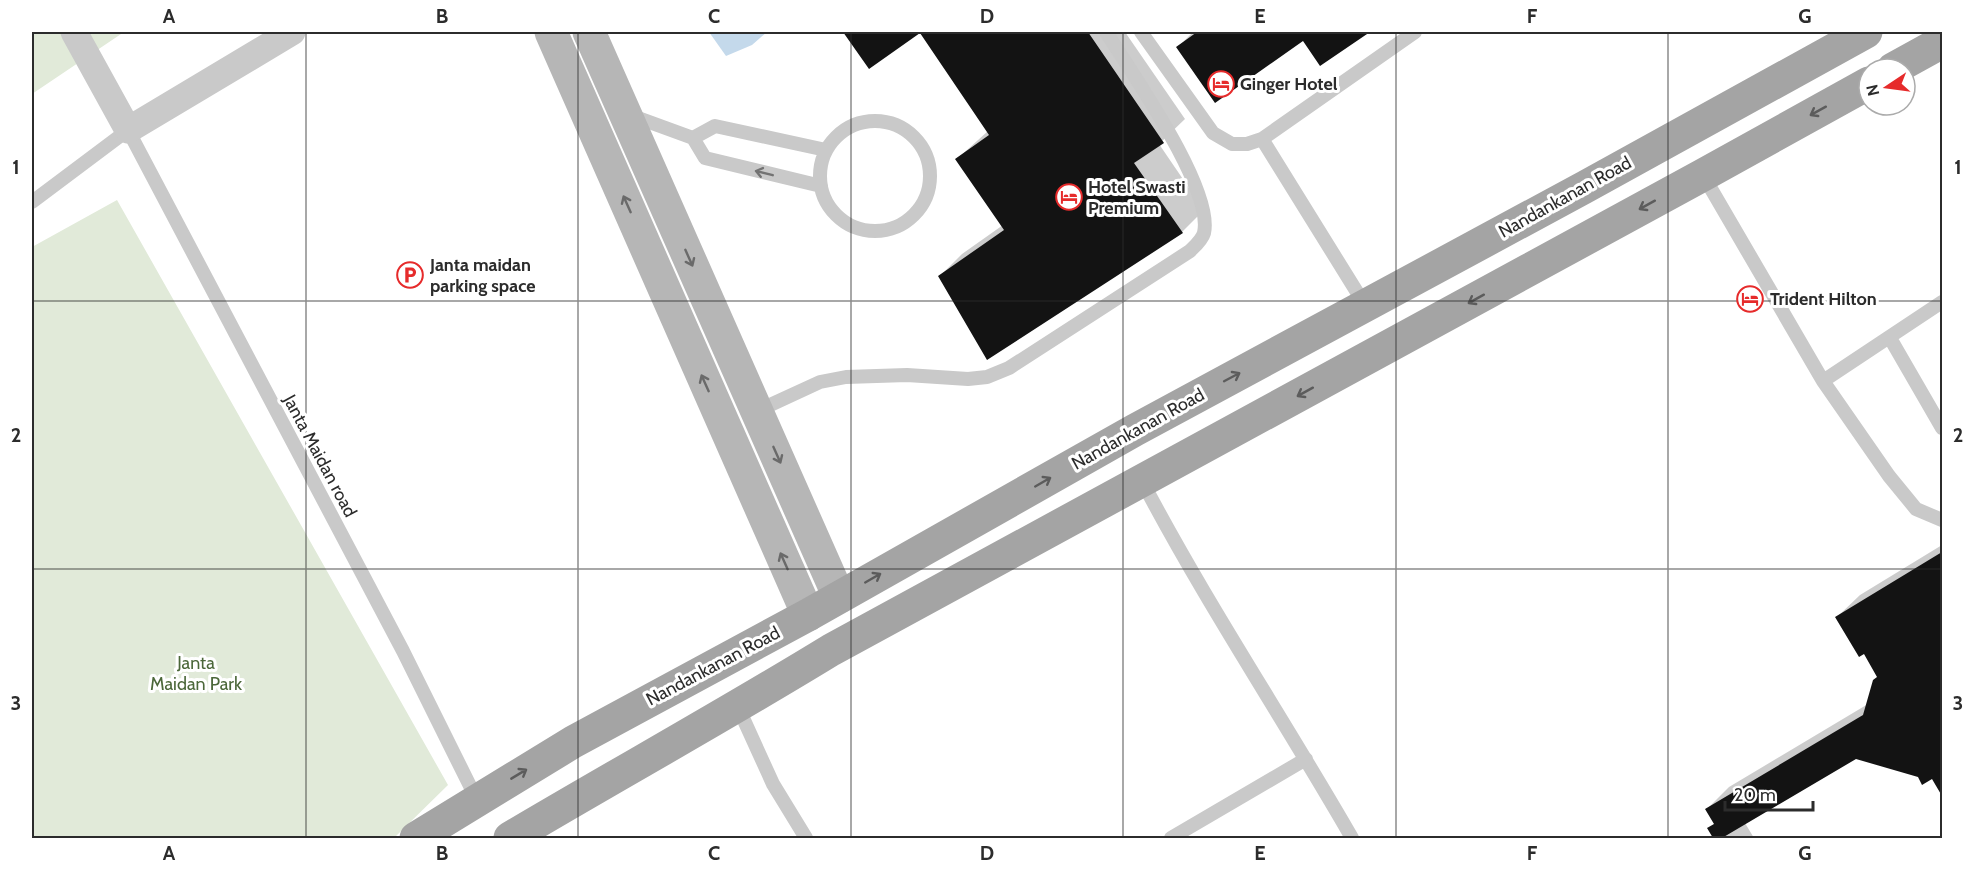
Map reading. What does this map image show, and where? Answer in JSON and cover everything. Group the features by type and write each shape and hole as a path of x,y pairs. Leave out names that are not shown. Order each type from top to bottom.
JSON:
{"main road":[{"name":"Nandankanan Road","path":"416,838 573,742 808,615 1135,430 1866,32"},
{"path":"1915,57 1942,42"},
{"path":"510,838 738,707 831,650 1703,176 1857,89"}],"street":[{"path":"74,32 128,130 292,32"},
{"path":"551,32 808,615"},
{"path":"589,32 840,597"}],"lane":[{"path":"757,411 820,382 846,377 918,375 968,379 987,377 1009,368 1190,251 1203,236 1205,223 1203,206 1196,185 1167,130 1106,32"},
{"path":"1141,32 1214,133 1232,144 1247,144 1262,139 1415,32"},
{"path":"625,114 693,138 705,158 821,186"},
{"path":"871,122 889,123 906,131 920,144 927,160 930,179 926,197 917,212 904,224 887,230 870,231 853,227 838,217 827,203 821,186 821,168 826,150 838,136 853,126 871,122"},
{"path":"693,138 715,126 826,150"},
{"path":"32,202 128,130"},
{"name":"Janta Maidan road","path":"128,130 397,641 477,800"},
{"path":"1262,139 1365,305"},
{"path":"1703,176 1823,381 1889,476 1916,509 1942,520"},
{"path":"1823,381 1942,302"},
{"path":"1890,338 1942,428"},
{"path":"1142,480 1176,546 1352,838"},
{"path":"738,707 773,784 806,838"},
{"path":"1171,838 1306,759"}],"green space":[{"path":"32,32 124,32 32,94"},
{"name":"Janta Maidan Park","path":"117,200 448,785 394,838 32,838 32,247"}],"water":[{"path":"709,32 767,32 752,45 726,56"}],"building":[{"name":"Hotel Swasti Premium","path":"843,32 1088,32 1164,143 1134,163 1183,233 987,360 938,276 1004,230 955,159 989,135 920,33 869,69"},
{"name":"Ginger Hotel","path":"1197,32 1370,32 1320,66 1303,41 1215,103 1176,47"},
{"path":"1942,552 1942,796 1932,779 1922,785 1918,777 1856,759 1722,838 1713,838 1707,828 1714,824 1705,809 1863,715 1873,680 1877,677 1864,654 1859,657 1835,617"}],"place":[{"name":"Ginger Hotel","path":"1221,84"},
{"name":"Hotel Swasti Premium","path":"1069,197"},
{"name":"Janta maidan parking space","path":"410,275"},
{"name":"Trident Hilton","path":"1750,299"}]}
